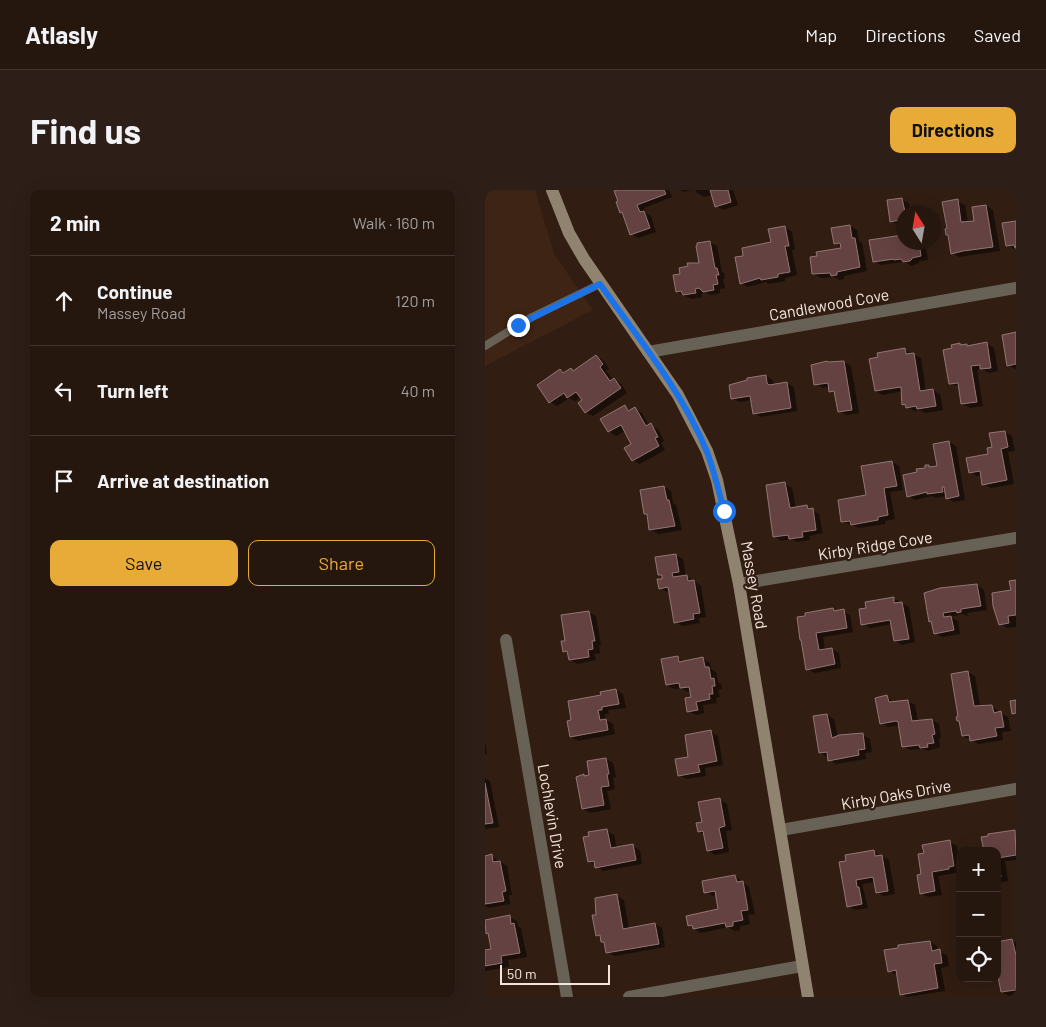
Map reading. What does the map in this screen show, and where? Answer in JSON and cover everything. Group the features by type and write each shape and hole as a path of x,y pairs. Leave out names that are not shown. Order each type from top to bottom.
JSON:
{"street":[{"name":"Massey Road","path":"552,190 569,233 600,284 678,395 707,451 717,480 739,584 807,997"},
{"name":"Candlewood Cove","path":"648,352 1016,288"},
{"name":"Kirby Ridge Cove","path":"739,584 1016,538"},
{"name":"Lochlevin Drive","path":"506,640 567,997"},
{"name":"Kirby Oaks Drive","path":"781,830 1016,789"},
{"path":"629,997 802,966"}],"lane":[{"path":"485,346 532,317 600,284"}],"shaded area":[{"path":"485,190 535,190 554,254 593,310 485,366"}],"building":[{"path":"664,190 666,194 637,205 640,212 644,211 650,228 630,235 622,212 620,213 616,202 618,201 614,191"},
{"path":"710,190 728,190 731,202 715,207"},
{"path":"902,198 904,205 896,205 896,221 890,222 887,200"},
{"path":"958,199 961,222 974,221 972,207 986,205 993,247 951,254 948,235 946,235 945,229 947,228 942,202"},
{"path":"1016,221 1015,248 1014,245 1006,246 1002,223"},
{"path":"850,225 852,238 855,238 860,267 837,272 837,275 831,276 830,273 812,274 810,257 817,256 816,252 841,248 840,243 834,244 831,228"},
{"path":"785,226 789,246 785,246 790,272 778,274 778,277 761,280 760,278 740,284 735,257 743,256 742,248 771,242 768,229"},
{"path":"896,236 896,250 920,250 921,256 903,262 901,259 894,259 873,262 869,240"},
{"path":"710,241 715,268 717,268 719,275 716,275 718,284 713,285 714,290 703,292 699,288 695,289 696,293 683,295 681,291 676,292 673,275 680,274 679,268 688,266 687,263 699,263 697,243"},
{"path":"1016,332 1016,364 1007,366 1002,335"},
{"path":"987,342 991,368 980,369 980,365 971,366 977,402 961,404 958,383 949,384 943,350 952,348 951,345 960,343 960,345 967,344 967,346"},
{"path":"905,348 906,354 914,353 920,391 933,389 936,406 917,409 916,406 906,408 905,404 902,405 901,387 875,391 869,359 878,357 877,353"},
{"path":"596,355 603,364 600,367 610,381 614,378 621,388 585,413 578,403 582,400 576,392 567,398 564,393 549,403 537,385 560,369 563,373 571,368 573,371"},
{"path":"827,361 844,361 852,410 838,412 834,391 829,392 828,383 814,385 811,365"},
{"path":"766,375 769,385 787,382 791,408 753,414 750,396 731,399 729,385 747,380 747,378"},
{"path":"625,405 628,411 635,407 646,426 651,423 658,437 655,438 659,446 632,461 624,448 631,444 621,425 608,432 600,419"},
{"path":"1005,431 1008,447 1001,449 1007,480 982,485 980,471 969,473 966,458 988,454 987,448 992,447 989,433"},
{"path":"949,441 959,496 946,499 944,487 942,487 943,492 927,494 927,492 907,497 903,475 917,472 916,469 925,468 925,465 929,465 929,467 937,466 933,444"},
{"path":"892,461 897,486 884,488 888,515 878,517 878,520 851,525 850,521 841,522 838,500 866,495 861,466"},
{"path":"785,482 790,508 807,505 808,509 813,508 816,530 802,532 803,537 789,539 788,535 773,537 766,485"},
{"path":"664,486 675,526 649,530 647,514 644,514 640,490"},
{"path":"676,554 679,572 672,573 673,577 687,575 688,581 694,580 700,613 693,614 694,619 674,623 668,587 659,589 657,579 662,579 662,575 658,575 655,557"},
{"path":"1016,580 1016,615 1008,616 1009,623 999,625 993,606 992,593 1011,590 1009,581"},
{"path":"977,584 981,606 961,609 961,612 957,613 956,611 943,613 944,617 951,616 954,630 934,634 931,621 929,622 924,593 940,588"},
{"path":"894,597 894,603 902,602 909,639 894,641 890,620 861,625 859,609 866,608 865,602"},
{"path":"833,608 834,611 844,609 847,628 816,633 819,650 832,648 835,664 806,670 797,617 805,616 805,613"},
{"path":"589,611 595,641 592,641 593,649 588,650 589,657 569,660 567,651 563,652 561,641 565,641 561,615"},
{"path":"678,656 679,662 703,657 705,667 709,667 711,679 714,678 713,694 709,694 710,699 696,702 698,710 687,712 685,698 691,697 689,687 680,688 679,683 666,685 661,659"},
{"path":"968,671 974,706 992,705 994,713 1001,711 1004,727 995,728 997,736 970,741 969,735 962,736 959,721 957,721 956,717 958,716 951,674"},
{"path":"616,689 619,704 602,707 602,710 598,710 600,720 606,719 608,730 570,737 567,721 571,720 568,701 601,695 600,692"},
{"path":"887,695 889,702 908,700 912,721 932,719 935,734 932,735 934,743 927,744 928,747 920,748 919,745 902,747 898,722 880,724 875,698"},
{"path":"1016,700 1016,713 1012,714 1010,701"},
{"path":"827,714 832,738 839,735 863,733 865,749 858,750 859,755 828,761 827,752 819,753 813,716"},
{"path":"711,730 717,761 698,765 700,772 678,776 675,759 688,757 685,735"},
{"path":"606,758 609,786 601,787 604,805 582,809 576,777 584,774 584,776 589,775 587,761"},
{"path":"485,783 493,823 485,824"},
{"path":"720,798 725,826 719,828 723,848 707,851 703,831 698,832 696,823 702,822 698,802"},
{"path":"607,829 611,848 633,844 636,860 595,868 594,861 588,862 583,837 589,836 588,832"},
{"path":"1015,830 1016,855 1001,858 1001,847 983,847 981,837 988,836 988,834"},
{"path":"950,840 954,866 949,867 949,869 932,872 935,891 920,894 917,875 921,874 918,854 924,853 922,845"},
{"path":"874,850 875,856 882,855 888,891 876,893 873,877 856,880 862,904 847,907 839,862 846,861 845,855"},
{"path":"492,854 493,862 500,861 506,891 502,892 504,901 485,904 485,856"},
{"path":"735,875 737,882 743,881 748,910 741,911 743,920 733,922 733,926 726,927 725,923 693,929 692,925 688,926 686,916 718,909 715,891 704,893 702,881"},
{"path":"617,894 623,929 655,923 659,944 606,953 604,942 601,942 600,935 596,936 592,915 596,915 595,898"},
{"path":"510,915 511,924 514,923 520,953 501,956 502,963 485,966 485,950 491,949 488,933 486,934 485,920"},
{"path":"1012,939 1016,955 1016,990 1001,992 999,982 1001,982 1001,941"},
{"path":"930,941 932,951 940,949 942,963 934,964 938,988 900,995 896,970 888,972 884,950 898,948 898,945"}],"route":[{"path":"518,325 600,284 678,395 707,451 717,480 724,511"}]}
